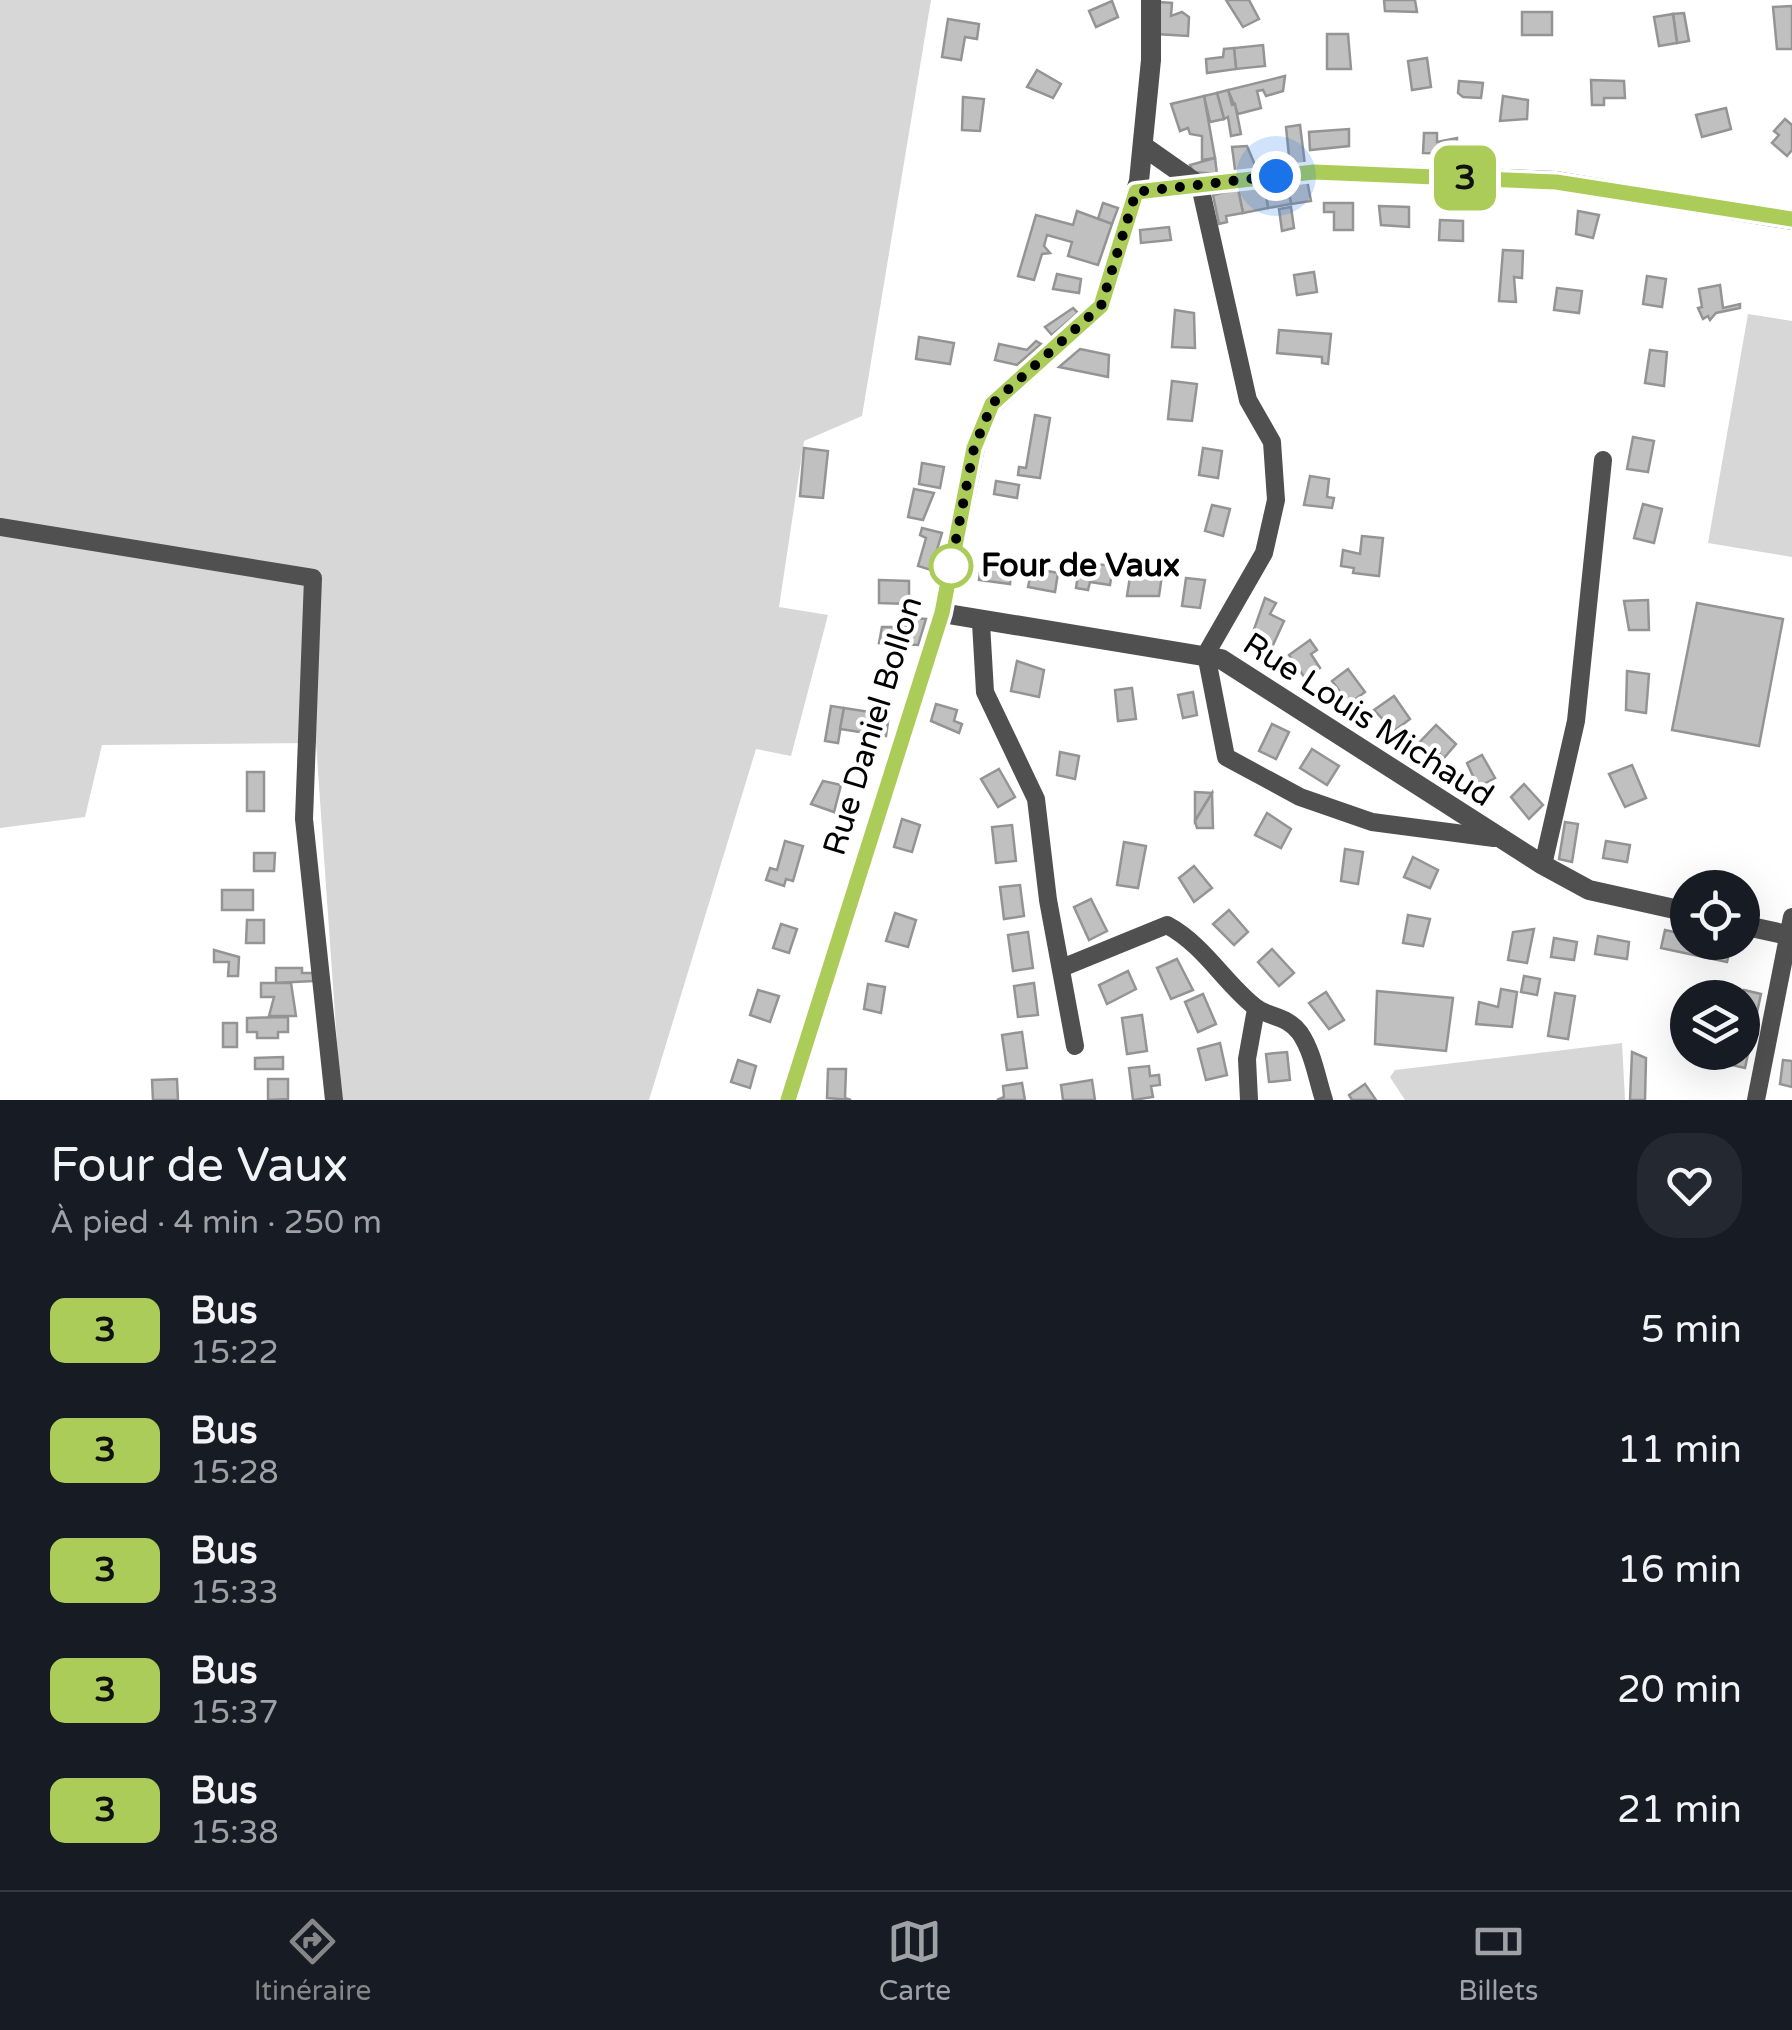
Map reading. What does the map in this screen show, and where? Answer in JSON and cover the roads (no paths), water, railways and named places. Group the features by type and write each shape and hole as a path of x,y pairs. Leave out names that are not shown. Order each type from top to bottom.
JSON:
{"street":[{"name":"Rue Daniel Bollon","path":"788,1100 942,613 974,448 992,404 1101,306 1136,192 1144,146 1151,0"},
{"path":"1144,146 1200,186 1248,400 1272,442 1276,500 1264,553 1206,654 1226,757 1300,797 1372,822 1494,838"},
{"path":"1136,192 1314,172 1556,182 1792,220"},
{"path":"1543,866 1576,722 1603,460"},
{"path":"0,527 313,578 304,820 334,1100"},
{"name":"Rue Louis Michaud","path":"942,613 981,623 1221,659 1543,866 1589,890 1670,908"},
{"path":"981,623 985,692 1036,799 1048,900 1064,967 1075,1046"},
{"path":"1064,967 1167,925 1206,954 1256,1009 1286,1019 1304,1038 1324,1100"},
{"path":"1756,1100 1791,929 1760,926"},
{"path":"1250,1100 1250,1032 1256,1009"}],"place":[{"name":"Four de Vaux","path":"951,566"}]}
